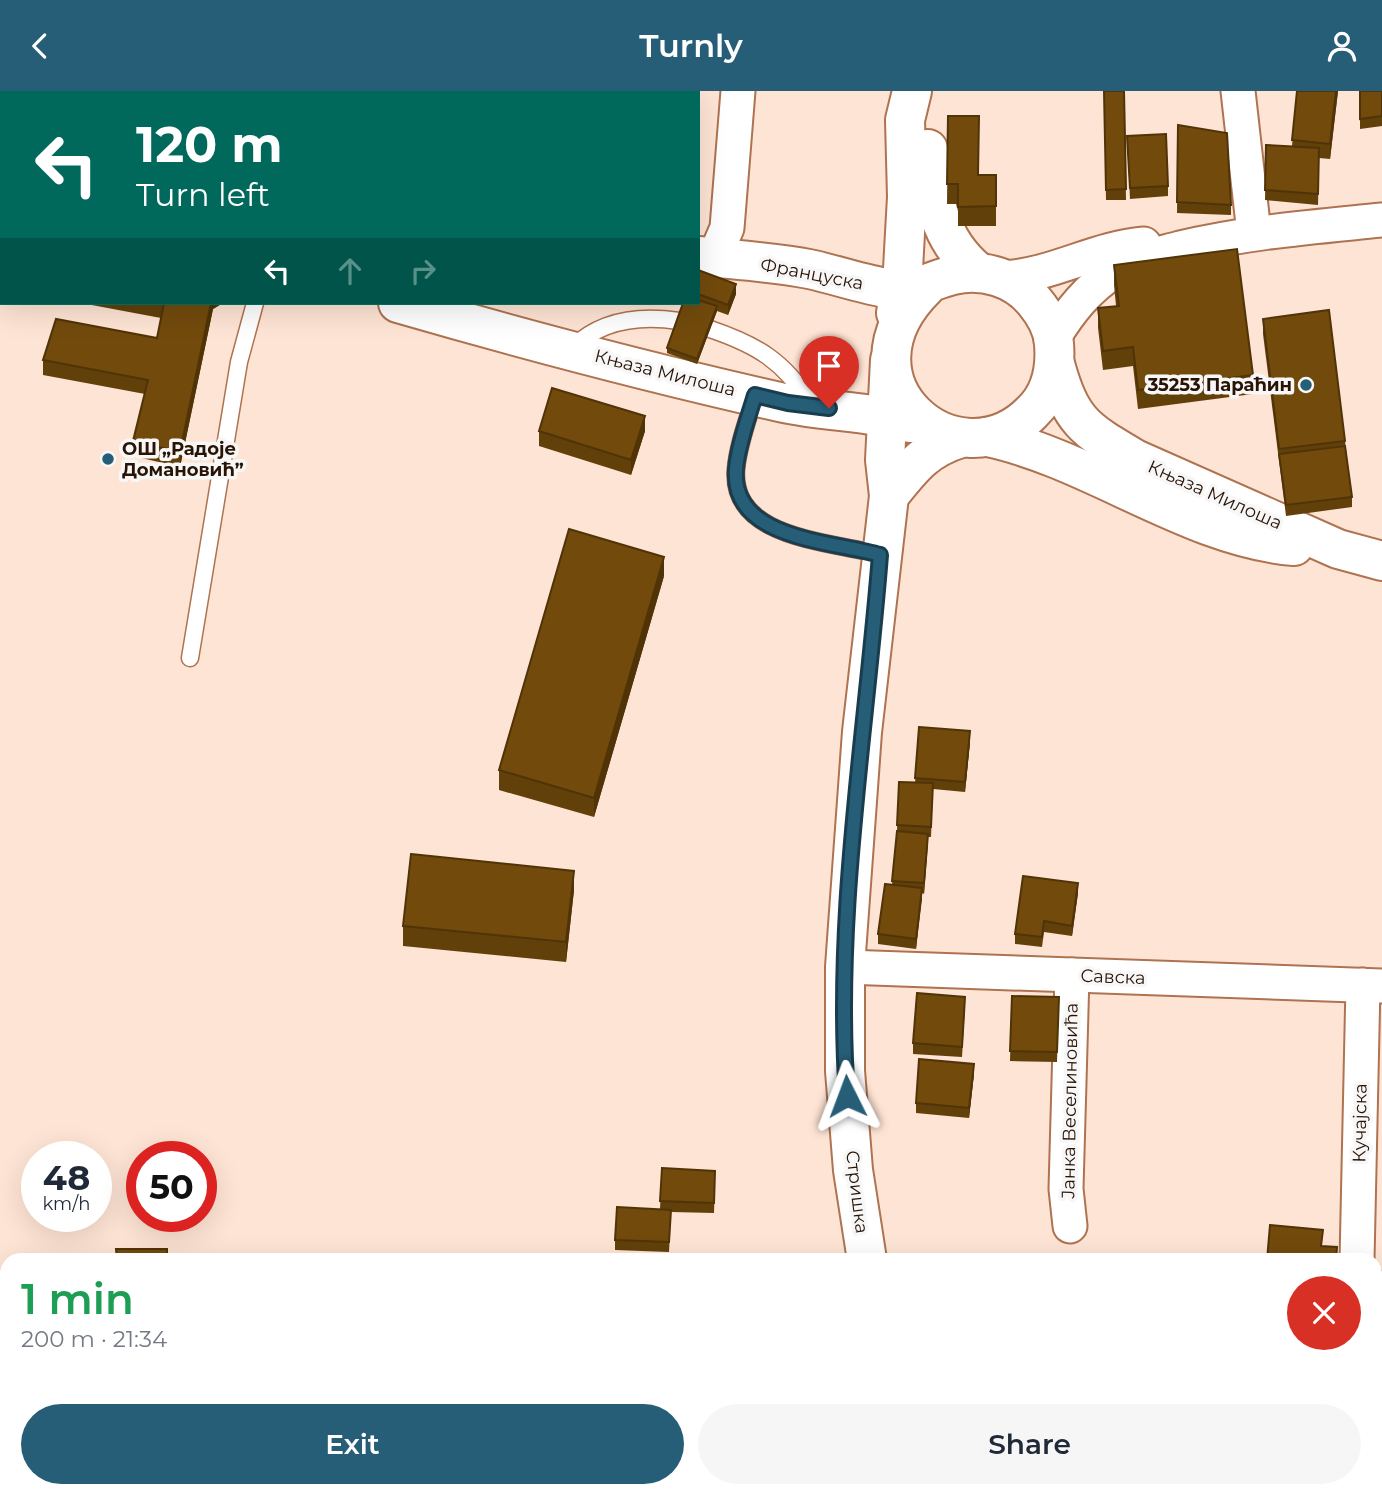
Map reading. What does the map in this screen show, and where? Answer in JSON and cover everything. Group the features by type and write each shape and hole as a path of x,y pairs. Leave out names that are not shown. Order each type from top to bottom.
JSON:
{"main road":[{"path":"912,94 905,120 906,224 913,288 892,346 896,388 912,411 961,435"},
{"path":"785,402 855,433 887,478 937,445 961,435 1012,428 1033,412 1048,389 1054,350 1044,312 1027,292 963,259 945,234 934,199 926,135 912,94"},
{"path":"811,270 852,264 882,254 894,244 906,224"},
{"name":"Француска","path":"706,257 811,270 868,285 913,288"},
{"path":"913,288 951,275 991,275"},
{"name":"Књаза Милоша","path":"413,305 501,317 570,350 785,402 886,416 1052,456 1113,485 1226,529 1283,545 1338,549"},
{"name":"Стришка","path":"866,1253 851,1145 845,1071 845,967 862,732 887,478 886,416 892,346"},
{"name":"Књаза Милоша","path":"1054,350 1072,412 1079,422 1108,443 1157,470 1338,549 1382,562"}],"street":[{"path":"706,257 727,228 738,91"},
{"path":"1238,91 1254,233"},
{"path":"1054,350 1075,305 1116,270 1145,257 1254,233 1382,220"},
{"path":"991,275 1046,272 1093,254 1137,244 1167,242 1192,246"},
{"name":"Савска","path":"845,967 1373,986"},
{"name":"Јанка Веселиновића","path":"1070,1226 1066,1189 1072,975"},
{"name":"Кучајска","path":"1357,1253 1373,986"}],"lane":[{"path":"190,658 239,362 254,305"},
{"path":"570,350 592,333 614,322 679,321"},
{"path":"710,329 770,355 788,370 785,402 736,468 736,483 746,509 757,520 779,530 880,555"}],"building":[{"path":"1104,91 1124,91 1126,189 1106,190"},
{"path":"1297,91 1336,91 1330,144 1292,140"},
{"path":"1360,91 1382,91 1382,116 1360,119"},
{"path":"948,116 979,116 978,175 996,175 996,206 958,207 958,184 947,184"},
{"path":"1178,125 1227,133 1231,205 1177,202"},
{"path":"1166,134 1168,186 1130,188 1127,136"},
{"path":"1266,145 1319,148 1318,194 1265,190"},
{"path":"1237,249 1253,375 1138,390 1133,347 1103,351 1098,308 1119,306 1114,265"},
{"path":"700,271 736,284 728,305 700,295"},
{"path":"700,301 717,306 697,359 667,348 682,305 700,305"},
{"path":"164,305 211,305 180,452 133,441 148,380 43,360 56,319 157,338"},
{"path":"1329,310 1345,441 1279,449 1263,319"},
{"path":"552,388 645,416 631,460 539,431"},
{"path":"1345,446 1352,497 1286,505 1279,454"},
{"path":"569,529 664,557 594,798 499,770"},
{"path":"919,727 970,731 965,782 915,778"},
{"path":"899,782 933,783 931,827 897,825"},
{"path":"897,831 928,834 924,883 892,881"},
{"path":"411,854 574,871 566,942 403,926"},
{"path":"1023,876 1078,883 1072,926 1044,921 1042,937 1015,934"},
{"path":"885,884 922,888 916,939 878,934"},
{"path":"917,993 965,997 962,1047 913,1043"},
{"path":"1012,996 1059,997 1057,1052 1010,1051"},
{"path":"919,1059 974,1064 969,1108 916,1103"},
{"path":"662,1168 715,1171 714,1203 660,1201"},
{"path":"617,1207 671,1210 669,1242 615,1240"},
{"path":"1270,1225 1323,1230 1321,1246 1337,1247 1337,1253 1268,1253"},
{"path":"116,1249 167,1249 167,1253 116,1253"}],"place":[{"name":"35253 Параћин","path":"1306,385"},
{"name":"ОШ „Радоје Домановић”","path":"108,459"}],"route":[{"path":"829,408 788,403 755,395 736,468 736,483 746,509 757,520 779,530 880,555 862,732 848,913 845,967 847,1096"}]}
